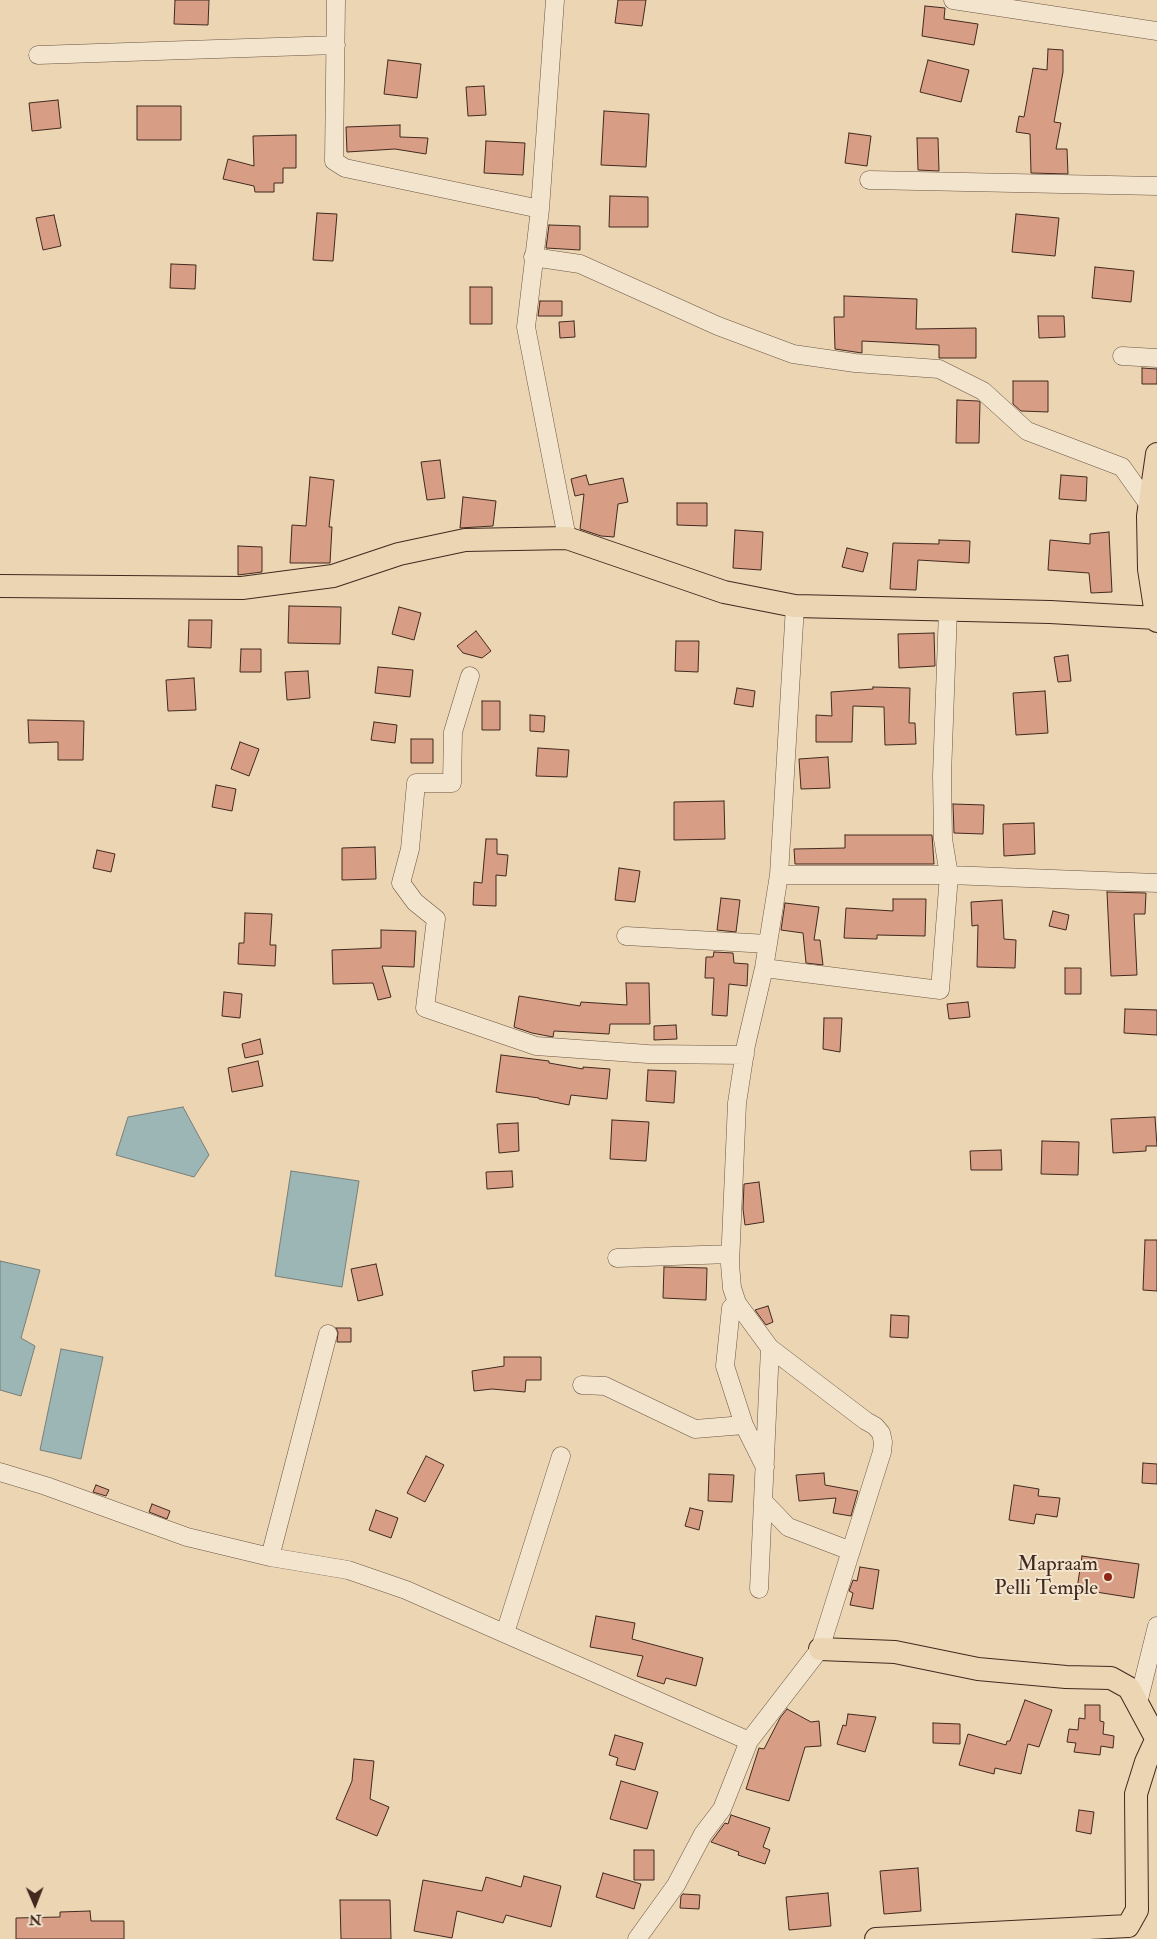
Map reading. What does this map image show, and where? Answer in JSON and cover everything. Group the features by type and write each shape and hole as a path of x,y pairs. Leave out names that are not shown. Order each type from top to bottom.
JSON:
{"main road":[{"path":"0,586 242,588 302,582 333,576 398,554 465,540 567,538 724,592 795,606 1050,612 1156,620 1148,569 1148,516 1157,454"},
{"path":"820,1649 895,1652 978,1668 1066,1677 1111,1678 1129,1688 1156,1738 1136,1794 1137,1910 1128,1926 876,1939"}],"street":[{"path":"336,0 334,161 345,168 540,209"},
{"path":"555,0 540,209 526,327 567,538"},
{"path":"953,0 1157,31"},
{"path":"38,54 336,45"},
{"path":"869,180 1157,186"},
{"path":"533,257 580,264 718,326 794,354 855,363 939,369 982,391 1027,431 1122,467 1149,505"},
{"path":"1122,356 1157,358"},
{"path":"636,1939 676,1885 703,1834 722,1809 749,1741 820,1649 882,1452 883,1442 875,1426 770,1348 737,1303 732,1288 730,1254 737,1103 745,1055 764,968 779,875 795,606"},
{"path":"764,968 940,990 949,875 943,839 942,775 948,610"},
{"path":"470,676 453,732 452,782 416,783 410,849 401,883 414,902 436,919 425,1008 536,1046 648,1054 745,1055"},
{"path":"779,875 949,875 1157,883"},
{"path":"626,936 768,944"},
{"path":"617,1258 730,1254"},
{"path":"737,1303 730,1308 725,1366 744,1425 765,1467"},
{"path":"270,1557 328,1334"},
{"path":"759,1589 770,1348"},
{"path":"582,1385 605,1386 696,1429 744,1425"},
{"path":"504,1633 561,1456"},
{"path":"0,1472 46,1486 187,1537 270,1557 348,1570 406,1590 749,1741"},
{"path":"763,1502 788,1527 851,1551"},
{"path":"1138,1703 1157,1626"}],"water":[{"path":"183,1107 209,1155 194,1177 116,1155 128,1117"},
{"path":"291,1171 359,1181 342,1287 275,1276"},
{"path":"0,1261 40,1270 21,1338 35,1346 21,1396 0,1390"},
{"path":"61,1349 103,1357 81,1459 40,1450"}],"building":[{"path":"175,0 209,0 208,25 174,24"},
{"path":"618,0 646,0 642,26 615,23"},
{"path":"925,6 945,8 944,19 978,24 974,45 922,36"},
{"path":"1048,49 1063,50 1063,72 1054,122 1061,123 1056,149 1067,149 1068,174 1031,173 1030,134 1016,132 1019,116 1024,117 1033,68 1047,70"},
{"path":"388,60 421,64 417,98 384,94"},
{"path":"928,60 969,70 961,102 920,92"},
{"path":"484,86 486,115 468,116 466,87"},
{"path":"58,100 61,128 32,131 29,103"},
{"path":"137,106 181,106 181,140 137,140"},
{"path":"604,111 649,114 646,167 601,165"},
{"path":"400,125 400,137 428,138 426,154 395,149 347,152 346,127"},
{"path":"849,133 871,136 867,166 845,163"},
{"path":"296,135 296,168 283,168 283,183 274,183 274,192 255,192 254,186 223,179 228,159 254,166 253,136"},
{"path":"917,138 938,138 939,171 918,170"},
{"path":"486,141 525,143 523,175 484,173"},
{"path":"610,196 648,197 648,227 609,227"},
{"path":"317,213 337,214 333,261 313,260"},
{"path":"1016,214 1059,218 1055,256 1012,252"},
{"path":"54,215 61,246 43,250 36,218"},
{"path":"549,225 580,226 580,250 546,248"},
{"path":"171,264 196,265 195,289 170,288"},
{"path":"1095,267 1134,271 1131,302 1092,298"},
{"path":"470,287 492,287 492,324 470,324"},
{"path":"844,296 917,299 916,329 976,328 976,358 939,358 939,345 862,341 862,353 835,349 834,317 844,317"},
{"path":"540,301 562,301 562,316 538,316"},
{"path":"1038,316 1064,316 1065,337 1039,338"},
{"path":"574,321 575,337 560,338 559,322"},
{"path":"1142,368 1157,369 1157,384 1142,384"},
{"path":"1013,381 1048,381 1048,412 1021,411 1013,404"},
{"path":"957,400 980,402 979,443 956,443"},
{"path":"440,460 445,498 427,500 421,462"},
{"path":"586,475 589,485 623,478 628,502 618,504 614,537 601,536 580,529 584,494 575,496 571,479"},
{"path":"1061,475 1087,477 1086,501 1059,499"},
{"path":"310,477 334,480 329,527 332,527 330,563 290,563 292,525 306,526"},
{"path":"463,497 496,501 493,526 460,528"},
{"path":"677,503 707,503 707,526 677,525"},
{"path":"735,530 763,532 761,570 733,568"},
{"path":"1109,532 1112,592 1091,593 1089,573 1048,570 1050,540 1090,544 1090,534"},
{"path":"939,540 970,541 969,563 918,560 916,590 890,589 893,543 939,544"},
{"path":"238,546 262,547 262,572 238,575"},
{"path":"847,548 868,553 863,572 842,567"},
{"path":"289,606 341,607 340,644 288,643"},
{"path":"399,607 421,613 414,640 392,634"},
{"path":"189,620 212,620 211,648 188,647"},
{"path":"476,631 491,651 482,658 463,653 457,646"},
{"path":"934,633 935,666 899,668 898,634"},
{"path":"676,641 699,641 698,672 675,671"},
{"path":"241,649 261,649 261,672 240,672"},
{"path":"1068,655 1071,681 1058,682 1054,657"},
{"path":"378,667 413,670 410,697 375,693"},
{"path":"308,671 310,698 287,700 285,672"},
{"path":"194,678 196,710 168,711 166,680"},
{"path":"873,687 910,688 909,723 915,723 916,744 885,745 884,707 853,706 852,742 816,742 816,715 832,716 831,692 873,689"},
{"path":"737,688 755,691 753,707 734,704"},
{"path":"1045,691 1048,733 1016,735 1013,693"},
{"path":"482,701 500,701 500,730 482,730"},
{"path":"530,715 545,716 544,732 530,731"},
{"path":"28,720 84,721 83,760 58,760 58,742 29,743"},
{"path":"374,722 397,725 395,743 371,740"},
{"path":"411,739 433,739 433,763 411,763"},
{"path":"240,742 259,749 249,776 231,769"},
{"path":"538,748 569,750 567,777 536,776"},
{"path":"828,757 830,788 801,789 799,759"},
{"path":"216,785 236,789 232,811 212,807"},
{"path":"724,801 725,839 674,840 674,802"},
{"path":"953,804 984,805 983,834 954,833"},
{"path":"1034,823 1035,854 1004,856 1003,824"},
{"path":"845,835 932,835 934,864 795,864 794,849 845,848"},
{"path":"486,839 497,839 497,854 508,855 506,876 496,875 496,906 473,905 474,882 482,883"},
{"path":"375,847 376,879 342,880 342,848"},
{"path":"97,850 115,854 111,872 93,868"},
{"path":"619,868 640,871 635,902 615,900"},
{"path":"1107,892 1146,893 1145,914 1134,914 1137,975 1111,976"},
{"path":"721,898 740,900 736,932 717,930"},
{"path":"893,899 926,899 925,936 877,935 877,939 844,938 846,908 893,911"},
{"path":"1002,900 1004,939 1016,940 1015,968 977,967 978,925 972,926 971,902"},
{"path":"785,903 819,907 814,940 820,940 823,965 806,963 803,933 781,930"},
{"path":"1053,911 1069,915 1066,930 1049,926"},
{"path":"245,913 272,914 270,945 276,945 275,966 238,964 239,943 244,943"},
{"path":"381,930 416,931 414,967 382,966 391,997 378,1000 373,983 333,984 332,950 381,948"},
{"path":"714,952 733,953 734,963 748,964 747,986 729,984 727,1016 712,1015 714,978 705,978 706,957 713,957"},
{"path":"1065,968 1081,968 1081,994 1065,994"},
{"path":"626,983 649,983 650,1024 610,1024 609,1034 554,1031 553,1037 514,1027 519,996 580,1006 581,1002 627,1005"},
{"path":"224,992 242,994 240,1018 222,1016"},
{"path":"968,1002 970,1017 949,1019 947,1004"},
{"path":"1125,1009 1157,1010 1157,1035 1124,1033"},
{"path":"824,1018 842,1018 840,1052 823,1049"},
{"path":"676,1025 677,1039 654,1040 654,1026"},
{"path":"260,1039 263,1054 245,1058 242,1044"},
{"path":"501,1055 549,1061 549,1063 583,1069 583,1067 610,1069 607,1099 571,1095 569,1105 539,1098 496,1092"},
{"path":"258,1061 263,1086 232,1092 228,1068"},
{"path":"648,1070 676,1071 674,1103 646,1101"},
{"path":"1155,1117 1157,1146 1146,1146 1146,1151 1113,1153 1111,1119"},
{"path":"612,1120 649,1122 646,1161 610,1159"},
{"path":"518,1123 519,1151 499,1153 497,1124"},
{"path":"1042,1141 1079,1142 1078,1175 1041,1174"},
{"path":"1001,1150 1002,1170 971,1170 970,1151"},
{"path":"512,1171 513,1187 487,1189 486,1172"},
{"path":"759,1182 764,1222 745,1225 743,1209 744,1184"},
{"path":"1145,1240 1157,1240 1157,1291 1143,1290"},
{"path":"376,1264 383,1295 358,1301 351,1269"},
{"path":"664,1267 707,1268 706,1300 663,1298"},
{"path":"768,1306 773,1322 766,1325 755,1310"},
{"path":"891,1315 909,1316 908,1338 890,1337"},
{"path":"336,1328 351,1328 351,1342 337,1342 338,1332"},
{"path":"504,1357 541,1357 541,1380 526,1380 525,1392 492,1389 474,1391 472,1371 504,1366"},
{"path":"426,1456 444,1465 425,1502 407,1493"},
{"path":"1143,1463 1157,1464 1157,1484 1142,1483"},
{"path":"824,1473 825,1485 858,1491 851,1516 833,1513 836,1498 799,1501 796,1475"},
{"path":"709,1474 734,1475 732,1502 708,1501"},
{"path":"96,1485 109,1490 106,1496 93,1492"},
{"path":"1014,1485 1039,1489 1038,1496 1060,1498 1057,1517 1036,1514 1034,1524 1009,1520"},
{"path":"152,1504 170,1511 167,1519 149,1512"},
{"path":"690,1508 703,1511 699,1530 685,1526"},
{"path":"376,1510 398,1518 391,1538 369,1530"},
{"name":"Mapraam Pelli Temple","path":"1082,1556 1139,1564 1134,1598 1077,1589"},
{"path":"860,1567 879,1570 873,1609 850,1605 853,1593 849,1591 853,1580 857,1581"},
{"path":"596,1616 635,1623 632,1639 703,1658 696,1686 666,1678 664,1684 637,1676 643,1656 590,1647"},
{"path":"1025,1700 1052,1710 1039,1747 1028,1744 1021,1774 995,1768 994,1774 959,1765 968,1734 1006,1745 1007,1741 1010,1741"},
{"path":"1085,1705 1100,1705 1100,1721 1104,1722 1103,1734 1114,1736 1113,1748 1101,1746 1100,1755 1074,1752 1076,1743 1067,1742 1069,1729 1078,1730 1079,1718 1085,1719"},
{"path":"787,1709 811,1722 819,1721 821,1746 805,1747 789,1801 746,1789 759,1748 764,1749 780,1718"},
{"path":"848,1714 876,1717 865,1752 837,1744 843,1725 846,1726"},
{"path":"933,1723 960,1724 960,1744 933,1743"},
{"path":"615,1735 643,1743 635,1770 616,1765 618,1758 609,1755"},
{"path":"354,1759 374,1761 370,1799 389,1807 377,1836 336,1819 352,1781"},
{"path":"621,1781 658,1792 647,1829 610,1819"},
{"path":"1079,1810 1094,1812 1091,1834 1076,1831"},
{"path":"731,1815 770,1828 763,1847 770,1850 765,1864 738,1855 739,1852 711,1842 725,1823 728,1824"},
{"path":"634,1850 654,1850 654,1880 634,1880"},
{"path":"918,1868 921,1911 884,1914 880,1871"},
{"path":"603,1873 641,1884 634,1909 596,1897"},
{"path":"524,1876 561,1886 551,1927 506,1915 503,1923 457,1911 452,1938 414,1931 423,1880 482,1891 486,1877 521,1887"},
{"path":"828,1893 831,1926 789,1930 786,1897"},
{"path":"683,1894 700,1895 699,1909 680,1908 681,1896"},
{"path":"340,1900 390,1900 391,1939 341,1939"},
{"path":"90,1911 91,1921 124,1921 124,1939 16,1939 16,1918 60,1917 60,1912"}],"place":[{"name":"Mapraam Pelli Temple","path":"1108,1577"}]}
